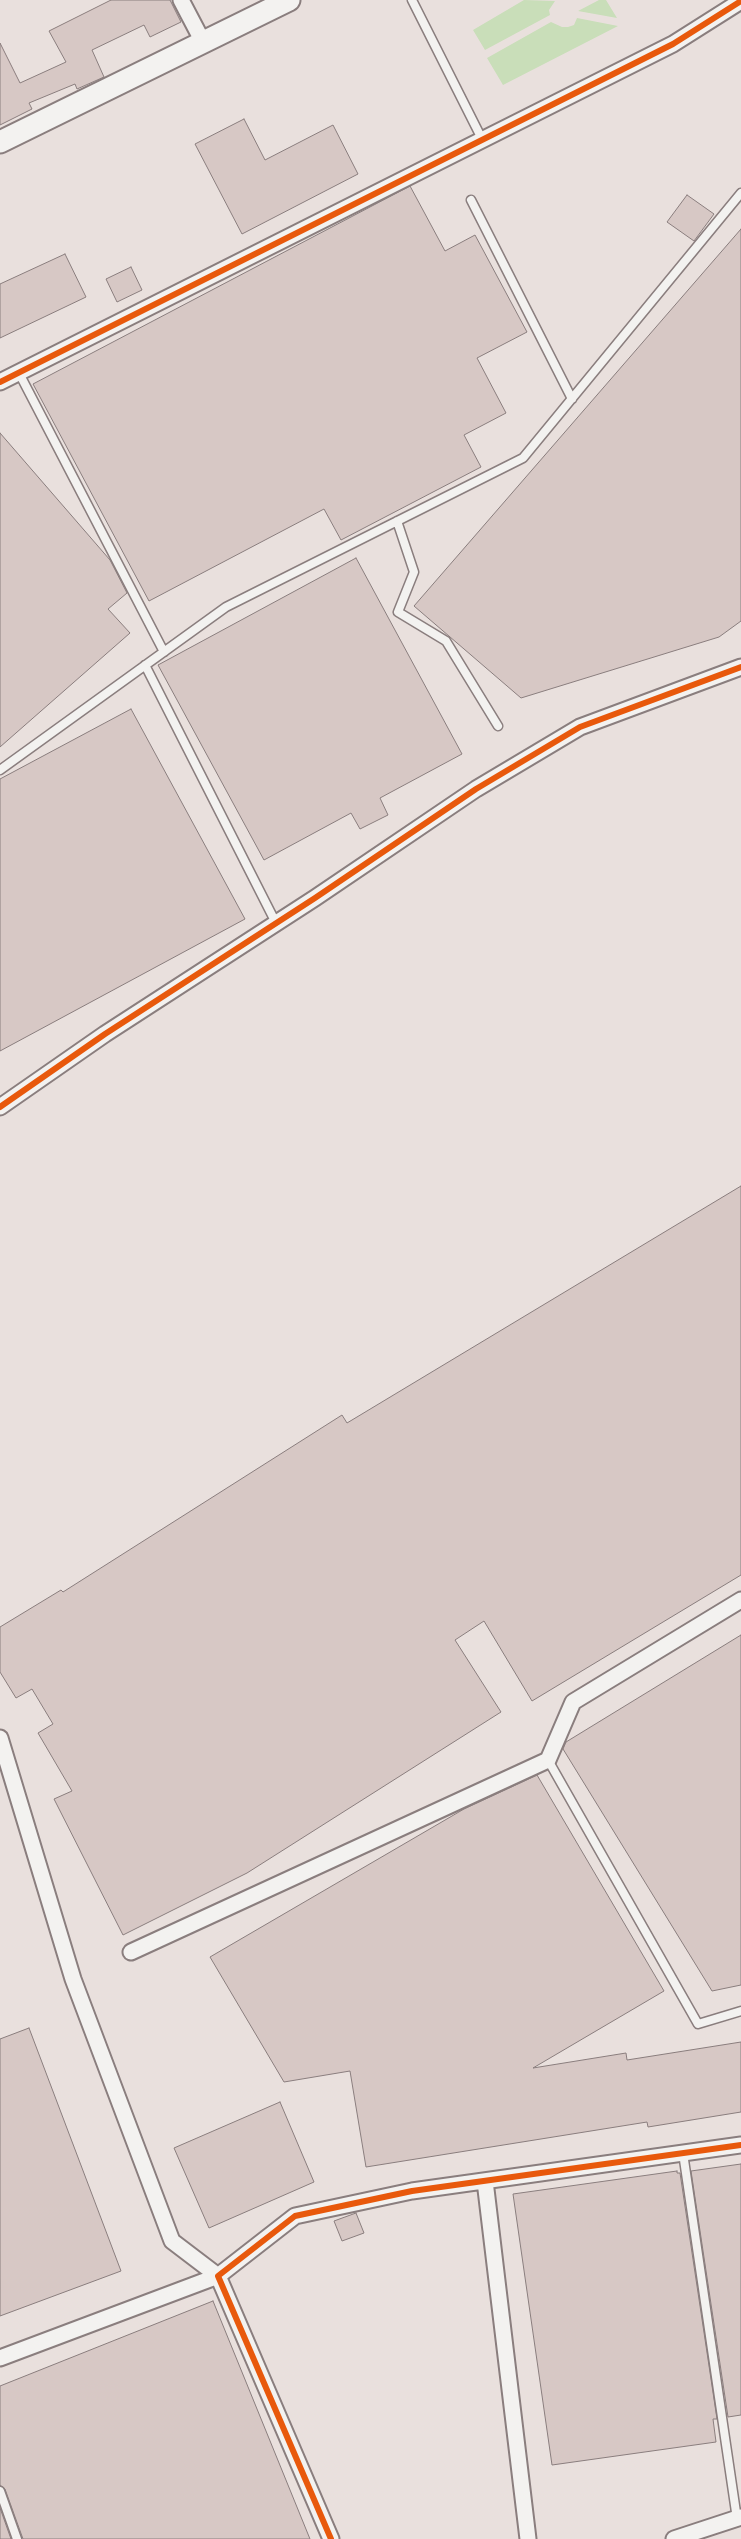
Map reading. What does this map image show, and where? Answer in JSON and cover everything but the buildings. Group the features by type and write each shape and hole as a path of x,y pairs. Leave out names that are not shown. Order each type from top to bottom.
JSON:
{"street":[{"path":"182,0 203,42"},
{"path":"0,142 289,0"},
{"path":"0,382 673,44 741,1"},
{"path":"0,1108 105,1034 276,923 476,789 580,727 741,666"},
{"path":"130,1952 548,1760 573,1702 741,1600"},
{"path":"0,1738 73,1979 172,2241 218,2276 331,2539"},
{"path":"0,2358 218,2276 295,2216 412,2191 741,2145"},
{"path":"486,2181 528,2539"},
{"path":"674,2539 739,2518"}],"lane":[{"path":"412,0 482,139"},
{"path":"0,770 226,607 523,458 741,193"},
{"path":"471,200 572,399"},
{"path":"19,373 164,652"},
{"path":"397,521 414,572 398,612 446,641 498,726"},
{"path":"145,665 276,923"},
{"path":"548,1760 698,2024 741,2011"},
{"path":"683,2153 739,2518"},
{"path":"0,2491 17,2539"}],"green space":[{"path":"524,0 555,1 549,10 550,15 485,50 473,30"},
{"path":"599,0 606,0 617,18 578,11"},
{"path":"577,18 618,26 503,85 487,58 551,22 562,27 568,27 574,25"}],"cycle path":[{"path":"0,382 673,44 741,1"},
{"path":"0,1107 105,1034 315,898 476,789 580,727 741,667"},
{"path":"331,2539 218,2276 295,2216 412,2191 741,2145"}]}
